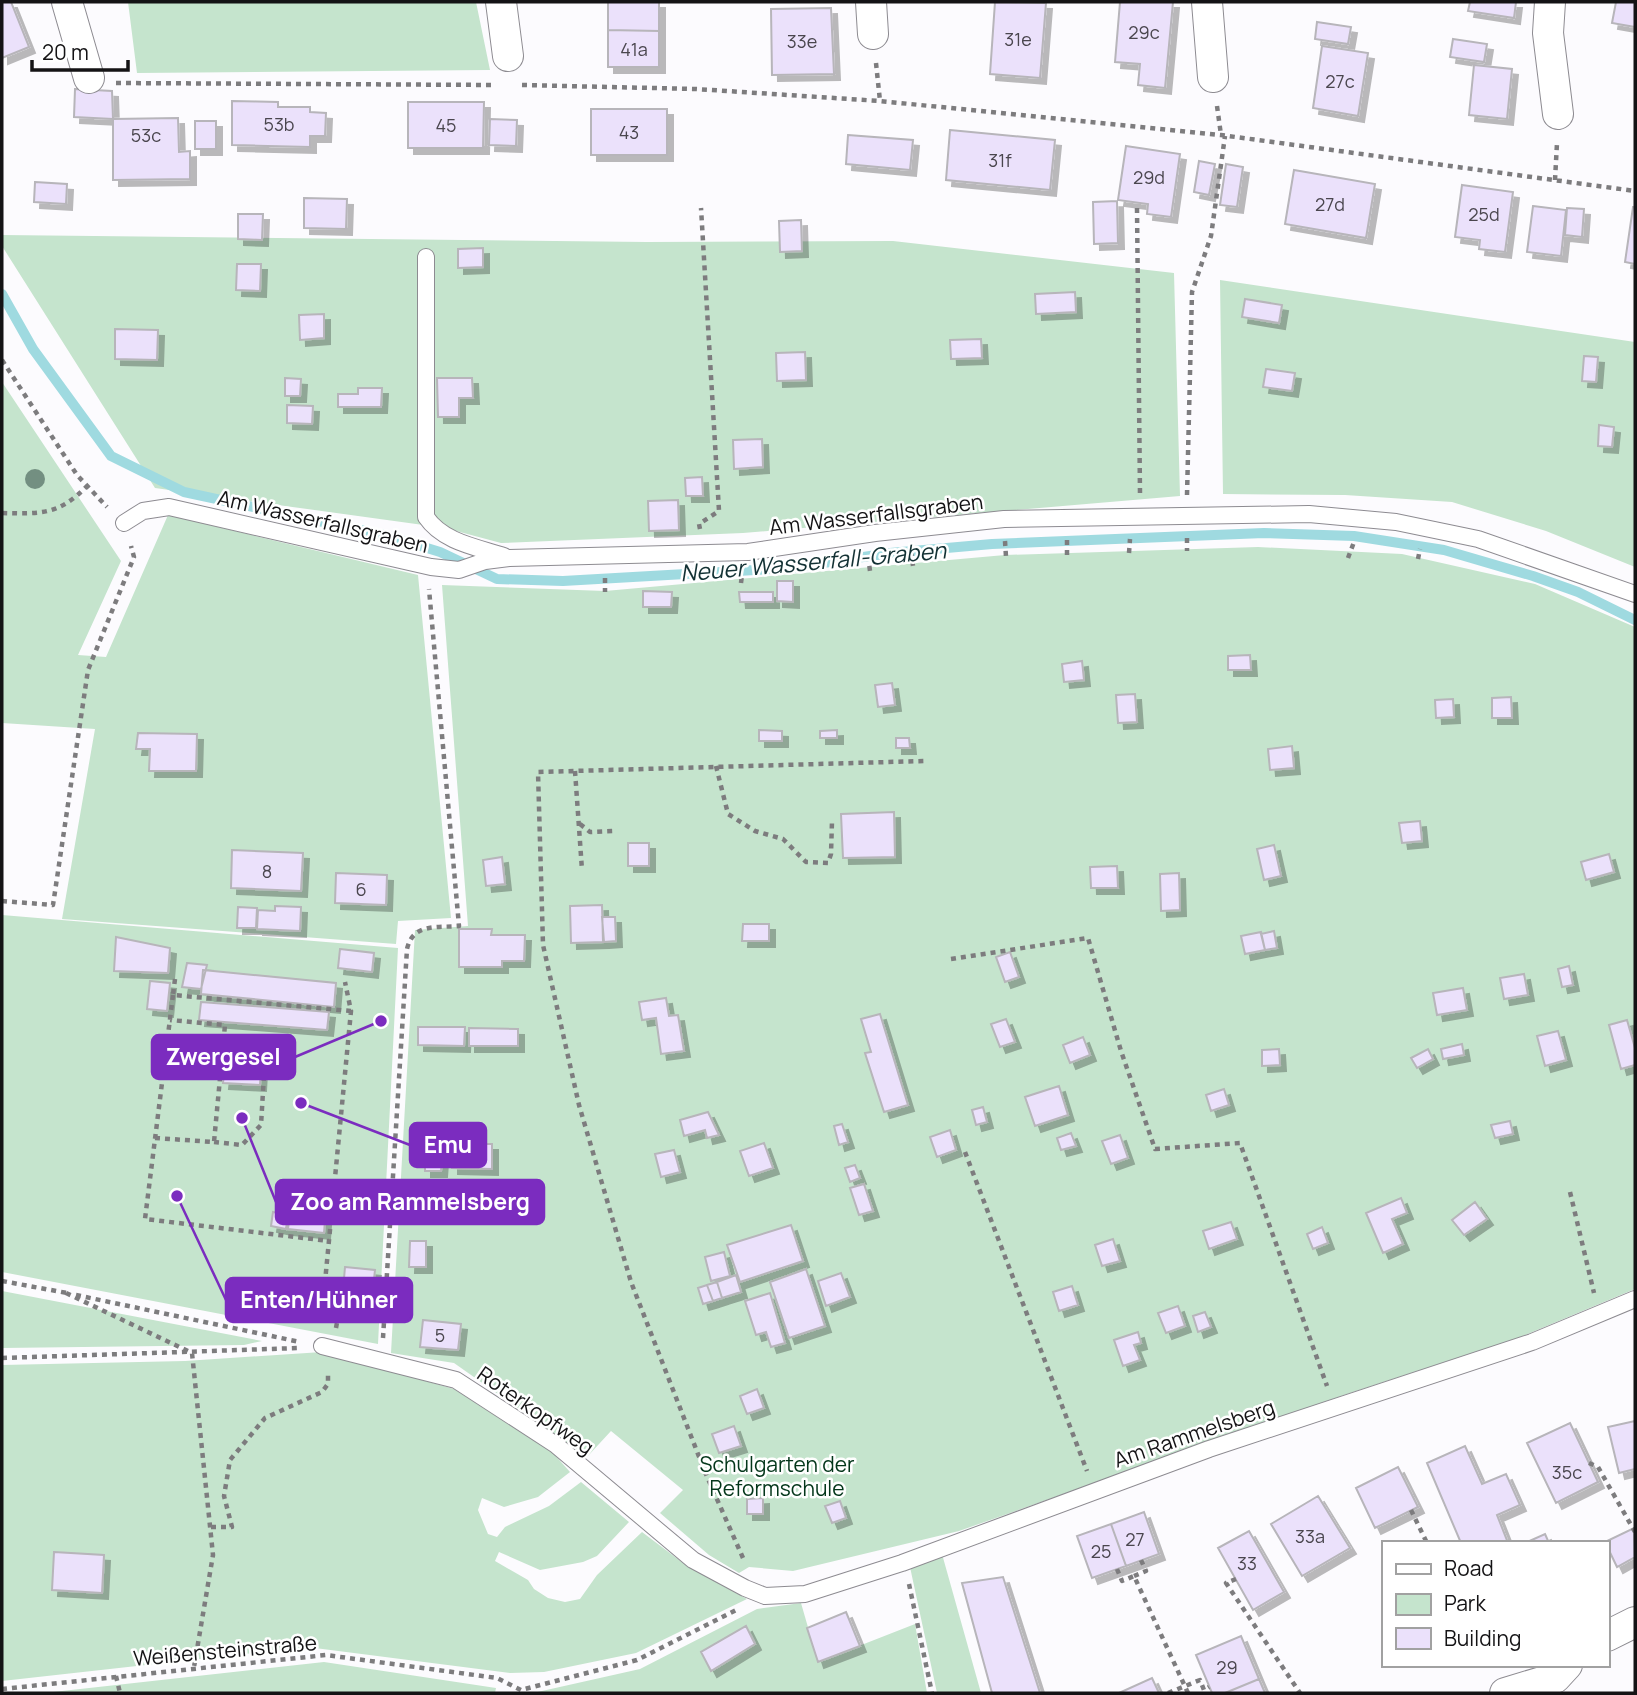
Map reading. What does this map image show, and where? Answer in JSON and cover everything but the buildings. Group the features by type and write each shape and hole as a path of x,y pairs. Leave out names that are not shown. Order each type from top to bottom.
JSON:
{"street":[{"path":"67,2 89,78"},
{"path":"501,2 508,75"},
{"path":"871,2 873,34"},
{"path":"1206,2 1213,77"},
{"path":"1550,2 1548,33 1558,114"},
{"path":"1609,1635 1635,1622"},
{"path":"1505,1693 1561,1679"}],"lane":[{"path":"426,257 426,517 432,527 446,537 509,558"},
{"name":"Am Wasserfallsgraben","path":"124,523 143,511 169,507 431,567 459,570 485,561 509,558 748,552 875,533 1004,519 1309,514 1396,522 1478,539 1635,594"},
{"name":"Am Rammelsberg","path":"765,1595 805,1594 902,1563 1095,1491 1531,1342 1635,1299"},
{"name":"Roterkopfweg","path":"327,1347 456,1380 556,1445 693,1560 745,1588 765,1595"}],"path":[{"path":"873,34 880,101"},
{"path":"120,84 508,75 880,101 1225,136 1635,191"},
{"path":"1186,516 1192,292 1211,236 1225,136"},
{"path":"699,554 699,524 719,511 701,208"},
{"path":"1137,208 1140,486"},
{"path":"2,360 87,486 124,523 134,557 88,670 53,905 2,901"},
{"path":"2,513 41,514 69,505 87,486"},
{"path":"1348,558 1352,546"},
{"path":"1418,559 1420,551"},
{"path":"381,1360 407,949 410,937 418,929 459,926 428,577 431,567"},
{"path":"745,1588 747,1567 705,1472 631,1282 579,1105 542,945 537,772 924,761"},
{"path":"716,766 728,814 755,831 783,839 806,862 828,863 831,854 832,821"},
{"path":"575,771 580,824 577,831 582,870"},
{"path":"580,824 590,832 613,831"},
{"path":"951,959 1088,938 1121,1051 1155,1149 1240,1143 1335,1407"},
{"path":"175,979 145,1219 329,1241"},
{"path":"211,1527 232,1527 224,1496 230,1460 265,1418 323,1392 328,1384 327,1347 339,1311 332,1308 325,1282 351,1011 345,982"},
{"path":"173,995 351,1011"},
{"path":"170,1020 225,1025 214,1142"},
{"path":"155,1138 242,1145 261,1125 264,1075 260,1074"},
{"path":"965,1152 1095,1491"},
{"path":"1570,1192 1601,1313"},
{"path":"2,1281 327,1347"},
{"path":"66,1293 192,1353"},
{"path":"2,1358 327,1347"},
{"path":"192,1353 213,1555 194,1667"},
{"path":"1589,1463 1598,1467 1635,1532"},
{"path":"1411,1510 1426,1541"},
{"path":"1117,1569 1122,1581 1146,1571 1141,1560"},
{"path":"902,1563 913,1595 932,1693"},
{"path":"1134,1576 1188,1693"},
{"path":"1236,1579 1226,1583 1300,1693"},
{"path":"514,1693 637,1660 765,1595"},
{"name":"Weißensteinstraße","path":"2,1689 326,1655 497,1678 522,1690"},
{"path":"116,1676 120,1693"},
{"path":"1168,1693 1200,1680 1204,1690 1209,1687"}],"green space":[{"path":"128,2 476,2 490,70 137,73"},
{"path":"2,235 647,242 893,241 1174,273 1180,496 743,533 501,543 445,528 155,488 2,246"},
{"path":"1220,280 1635,342 1635,567 1546,531 1452,502 1345,495 1223,494"},
{"path":"2,382 121,561 78,655 106,657 168,515 418,575 451,918 398,921 396,944 62,919 95,729 2,723"},
{"name":"Schulgarten der Reformschule","path":"1258,547 1402,554 1535,584 1635,627 1635,1289 1518,1338 1344,1395 959,1531 793,1571 749,1567 739,1573 709,1555 660,1513 683,1490 611,1431 587,1457 454,1363 391,1353 415,930 468,926 442,585 605,591 1005,555"},
{"path":"2,915 398,948 378,1344 2,1272"},
{"path":"2,1291 262,1341 244,1345 2,1348"},
{"path":"322,1352 454,1389 553,1453 570,1472 538,1497 504,1507 482,1498 478,1510 488,1534 497,1537 505,1527 549,1506 581,1482 629,1522 597,1556 583,1562 540,1570 499,1552 495,1561 528,1580 534,1589 548,1598 565,1602 580,1599 597,1575 642,1532 687,1566 747,1599 636,1653 544,1672 510,1673 307,1647 2,1681 2,1365 185,1361"},
{"path":"942,1554 981,1693 937,1693 910,1567"},
{"path":"801,1603 818,1662 915,1624 927,1693 533,1693 640,1669 757,1609"},
{"path":"324,1662 496,1688 495,1693 44,1693"}],"waterway":[{"name":"Neuer Wasserfall-Graben","path":"2,294 33,349 111,456 184,492 388,536 440,552 497,579 563,581 790,568 890,553 992,544 1264,533 1354,536 1444,550 1533,576 1578,592 1635,620"}],"place":[{"name":"Zwergesel","path":"381,1021"},
{"name":"Emu","path":"301,1103"},
{"name":"Zoo am Rammelsberg","path":"242,1118"},
{"name":"Enten/Hühner","path":"177,1196"}]}
